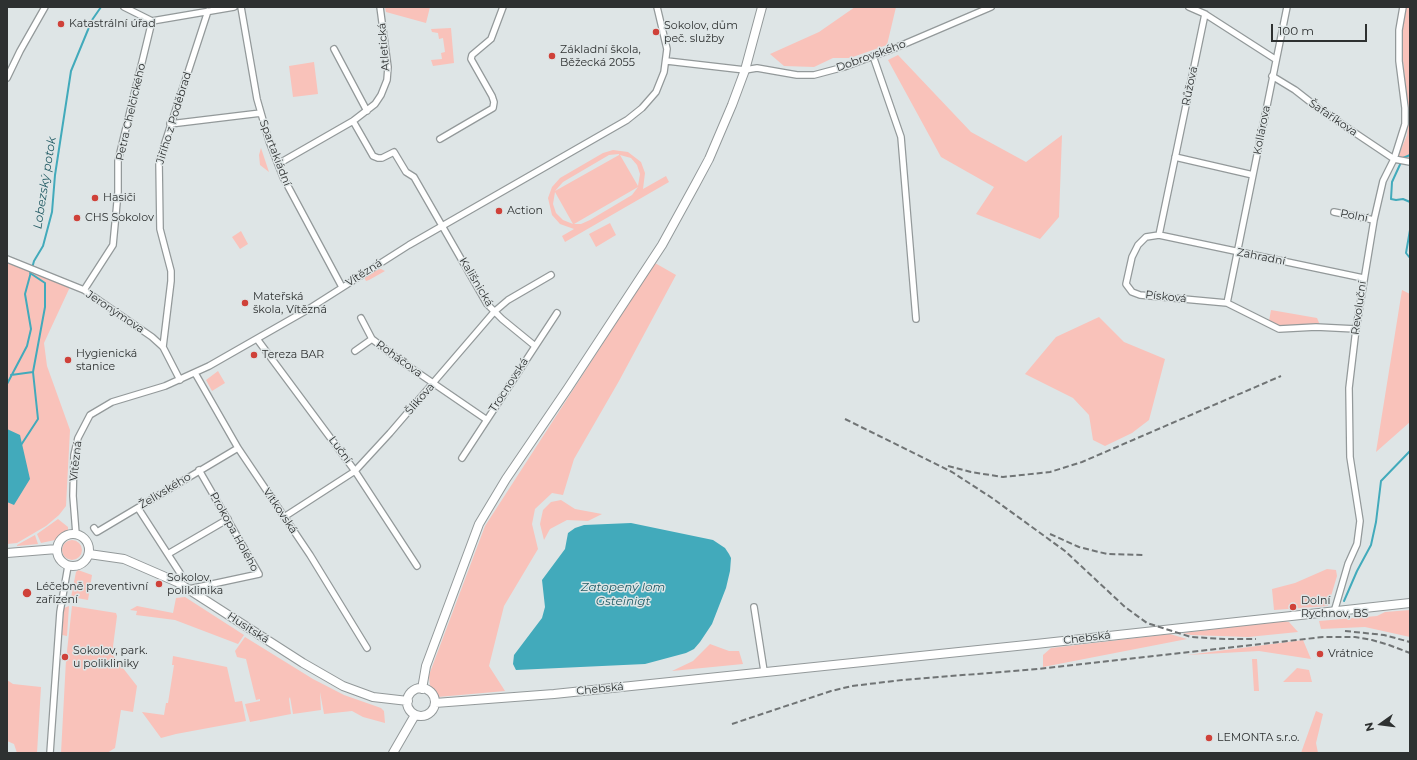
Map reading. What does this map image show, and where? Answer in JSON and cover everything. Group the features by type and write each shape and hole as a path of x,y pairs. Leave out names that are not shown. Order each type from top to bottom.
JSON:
{"street":[{"path":"7,78 20,51 45,7"},
{"path":"124,7 152,22 234,7"},
{"name":"Spartakiádní","path":"241,7 251,71 261,114 283,178 342,288"},
{"name":"Atletická","path":"278,164 367,111 381,95 388,73 387,54 380,7"},
{"path":"440,139 492,108 494,102 492,96 474,65 472,55 491,39 503,7"},
{"name":"Vítězná","path":"76,534 73,465 78,438 87,420 106,404 147,392 180,380 257,339 342,288 409,245 627,120 642,108 656,92 667,61 666,38 657,7"},
{"path":"422,688 426,666 479,524 506,480 662,245 709,159 732,105 745,70 762,7"},
{"name":"Dobrovského","path":"667,61 745,70 757,68 791,74 814,75 844,67 873,56 992,7"},
{"path":"1189,7 1205,14 1275,59"},
{"name":"Kollárova","path":"1238,253 1275,59 1287,7"},
{"name":"Revoluční","path":"1334,612 1348,564 1357,544 1360,521 1350,457 1349,388 1363,278 1374,220 1383,181 1399,161 1405,108 1399,61 1399,26 1403,7"},
{"name":"Jiřího z Poděbrad","path":"163,346 171,271 160,229 159,166 170,124 208,12"},
{"name":"Růžová","path":"1159,235 1205,14"},
{"name":"Petra Chelčického","path":"84,290 113,245 118,192 118,161 152,22"},
{"path":"334,49 367,111"},
{"path":"873,56 901,137 916,318"},
{"name":"Šafaříkova","path":"1272,76 1399,161"},
{"path":"170,124 261,114"},
{"path":"352,121 373,156 382,158 394,152 406,172 414,177 442,227"},
{"path":"1175,157 1253,175"},
{"path":"1399,161 1410,162"},
{"name":"Polní","path":"1334,212 1374,220"},
{"name":"Kališnická","path":"442,227 487,304 494,312 535,346"},
{"name":"Zahradní","path":"1159,235 1238,253 1363,278"},
{"name":"Písková","path":"1159,235 1146,238 1138,245 1132,257 1126,284 1132,292 1140,295 1227,304 1279,329 1316,327 1356,330"},
{"path":"1227,304 1238,253"},
{"name":"Jeronýmova","path":"7,259 84,290 163,346 180,380"},
{"name":"Šlikova","path":"284,517 355,471 494,312 508,300 551,275"},
{"name":"Trocnovská","path":"462,458 557,313"},
{"name":"Roháčova","path":"361,318 372,339 487,420"},
{"name":"Luční","path":"257,339 355,471 416,566"},
{"name":"Roháčova","path":"354,351 372,339"},
{"name":"Vítkovská","path":"195,373 238,448 310,555 367,648"},
{"name":"Želivského","path":"94,528 97,532 238,448"},
{"name":"Prokopa Holého","path":"188,589 259,574 199,470"},
{"path":"138,508 180,573"},
{"path":"168,554 228,519"},
{"path":"76,534 87,541 89,554 86,561 80,565 68,566 59,560 57,549 58,543 64,537 76,534"},
{"path":"7,553 57,549"},
{"name":"Husitská","path":"89,554 124,559 167,577 333,681 373,697 408,701"},
{"path":"50,753 60,612 68,566"},
{"name":"Chebská","path":"435,703 554,694 764,671 1036,644 1410,603"},
{"path":"754,607 764,671"},
{"path":"422,688 432,693 435,703 432,710 426,715 415,715 410,710 408,701 412,692 422,688"},
{"path":"393,753 415,715"}],"shaded area":[{"path":"385,7 430,7 426,23 386,12"},
{"path":"855,7 896,7 887,45 850,58 833,58 814,67 784,66 770,54 819,32"},
{"path":"1406,7 1410,7 1410,159 1398,157 1407,135 1409,116 1403,60 1403,18"},
{"path":"451,28 454,63 433,66 431,60 442,59 441,53 445,52 443,38 439,39 438,33 432,32 431,29"},
{"path":"898,55 971,132 1026,162 1062,135 1059,217 1040,239 976,214 994,187 941,157 888,60"},
{"path":"314,62 318,94 293,97 289,66"},
{"path":"261,148 269,172 260,165 259,155"},
{"path":"613,150 628,152 641,162 645,173 643,189 666,176 669,182 565,242 562,236 574,229 560,224 552,215 548,198 552,187 560,178 603,153","holes":["619,154 555,191 563,182 609,155","620,155 631,158 637,165 640,174 638,186","638,187 632,195 590,220 581,224 574,224","555,192 573,224 563,220 556,213 553,204"]},
{"path":"610,223 616,235 596,247 589,234"},
{"path":"241,231 248,244 240,249 232,237"},
{"path":"7,263 70,287 44,343 47,366 70,430 66,506 59,515 46,526 17,543 7,544"},
{"path":"655,263 676,275 619,381 574,459 563,495 552,493 535,509 532,524 538,549 504,606 489,666 505,691 438,697 430,687 429,675 485,526"},
{"path":"381,269 385,271 366,281 364,277 376,270"},
{"path":"1402,290 1410,294 1410,422 1376,452"},
{"path":"1271,310 1317,318 1320,325 1278,325 1269,321"},
{"path":"1099,317 1124,342 1165,359 1149,420 1132,433 1105,446 1093,440 1089,415 1073,398 1025,374 1056,337"},
{"path":"218,371 225,383 212,391 206,380"},
{"path":"561,500 575,509 602,514 588,521 567,520 550,529 544,540 540,524 543,510 551,502"},
{"path":"58,519 68,527 68,530 55,540 41,543 37,534"},
{"path":"35,535 38,544 17,546 17,545"},
{"path":"72,540 79,543 82,550 79,557 72,560 65,557 62,550 65,543"},
{"path":"1327,569 1336,570 1337,576 1328,606 1274,610 1272,589 1295,583"},
{"path":"78,570 92,575 88,600 71,597 76,572"},
{"path":"185,597 244,635 238,644 175,620 136,615 137,611 130,610 137,606 173,613 176,598"},
{"path":"69,606 67,636 62,635 64,608"},
{"path":"72,606 116,613 117,616 112,654 137,686 133,712 121,710 115,748 107,753 61,753 66,660"},
{"path":"1410,610 1410,637 1365,627 1321,629 1319,621 1377,616 1385,612"},
{"path":"1282,621 1289,622 1298,632 1248,637 1191,635 1183,633"},
{"path":"1170,634 1187,639 1043,667 1043,655 1051,648"},
{"path":"245,637 313,679 344,695 381,708 384,711 385,723 363,717 352,711 324,714 320,692 321,710 293,714 290,697 291,714 250,722 245,704 260,701 260,699 256,700 246,659 237,657 235,651"},
{"path":"1303,640 1311,659 1259,651 1187,655"},
{"path":"710,644 729,651 739,651 743,664 672,671 693,661"},
{"path":"173,656 227,667 235,702 242,701 246,721 161,738 142,712 164,715 166,703 168,703 174,665 172,665"},
{"path":"1252,659 1257,659 1259,691 1254,691"},
{"path":"1297,668 1309,670 1312,682 1283,682"},
{"path":"7,680 13,684 41,687 37,753 17,753 14,744 7,741"},
{"path":"1316,711 1323,714 1316,743 1318,753 1301,753"}],"water":[{"path":"7,429 20,435 30,479 14,505 7,502"},
{"name":"Zatopený lom Gsteinigt","path":"631,523 713,540 725,548 729,554 731,558 730,571 726,588 712,624 700,642 694,649 686,653 645,664 516,670 513,664 514,655 542,618 545,607 542,580 565,549 568,533 575,528 584,525"}],"waterway":[{"name":"Lobezský potok","path":"7,384 27,346 31,329 25,294 34,261 43,246 52,212 55,175 71,71 92,20 101,7"},
{"path":"1410,155 1403,158 1392,182 1391,199 1403,199 1410,202"},
{"path":"1410,230 1406,253 1410,258"},
{"path":"11,375 33,372 45,307 45,283 30,273"},
{"path":"21,445 38,419 33,372"},
{"path":"1344,601 1357,571 1371,545 1376,522 1381,481 1410,451"}],"railway":[{"path":"948,466 971,472 1003,477 1050,472 1082,462 1281,376"},
{"path":"845,419 952,472 992,498 1065,551 1125,607 1147,623 1191,637 1256,639"},
{"path":"1050,534 1079,547 1107,554 1143,555"},
{"path":"1345,631 1384,635 1410,642"},
{"path":"732,724 831,691 852,686 902,680 1038,669 1323,637 1355,637 1372,640 1410,653"}],"place":[{"name":"Katastrální úřad","path":"61,24"},
{"name":"Sokolov, dům peč. služby","path":"656,32"},
{"name":"Základní škola, Běžecká 2055","path":"552,56"},
{"name":"Hasiči","path":"95,198"},
{"name":"Action","path":"499,211"},
{"name":"CHS Sokolov","path":"77,218"},
{"name":"Mateřská škola, Vítězná","path":"245,303"},
{"name":"Tereza BAR","path":"254,355"},
{"name":"Hygienická stanice","path":"68,360"},
{"name":"Sokolov, poliklinika","path":"159,584"},
{"name":"Léčebně preventivní zařízení","path":"27,593"},
{"name":"Dolní Rychnov, BS","path":"1293,607"},
{"name":"Vrátnice","path":"1320,654"},
{"name":"Sokolov, park. u polikliniky","path":"65,657"},
{"name":"LEMONTA s.r.o.","path":"1209,738"}]}
